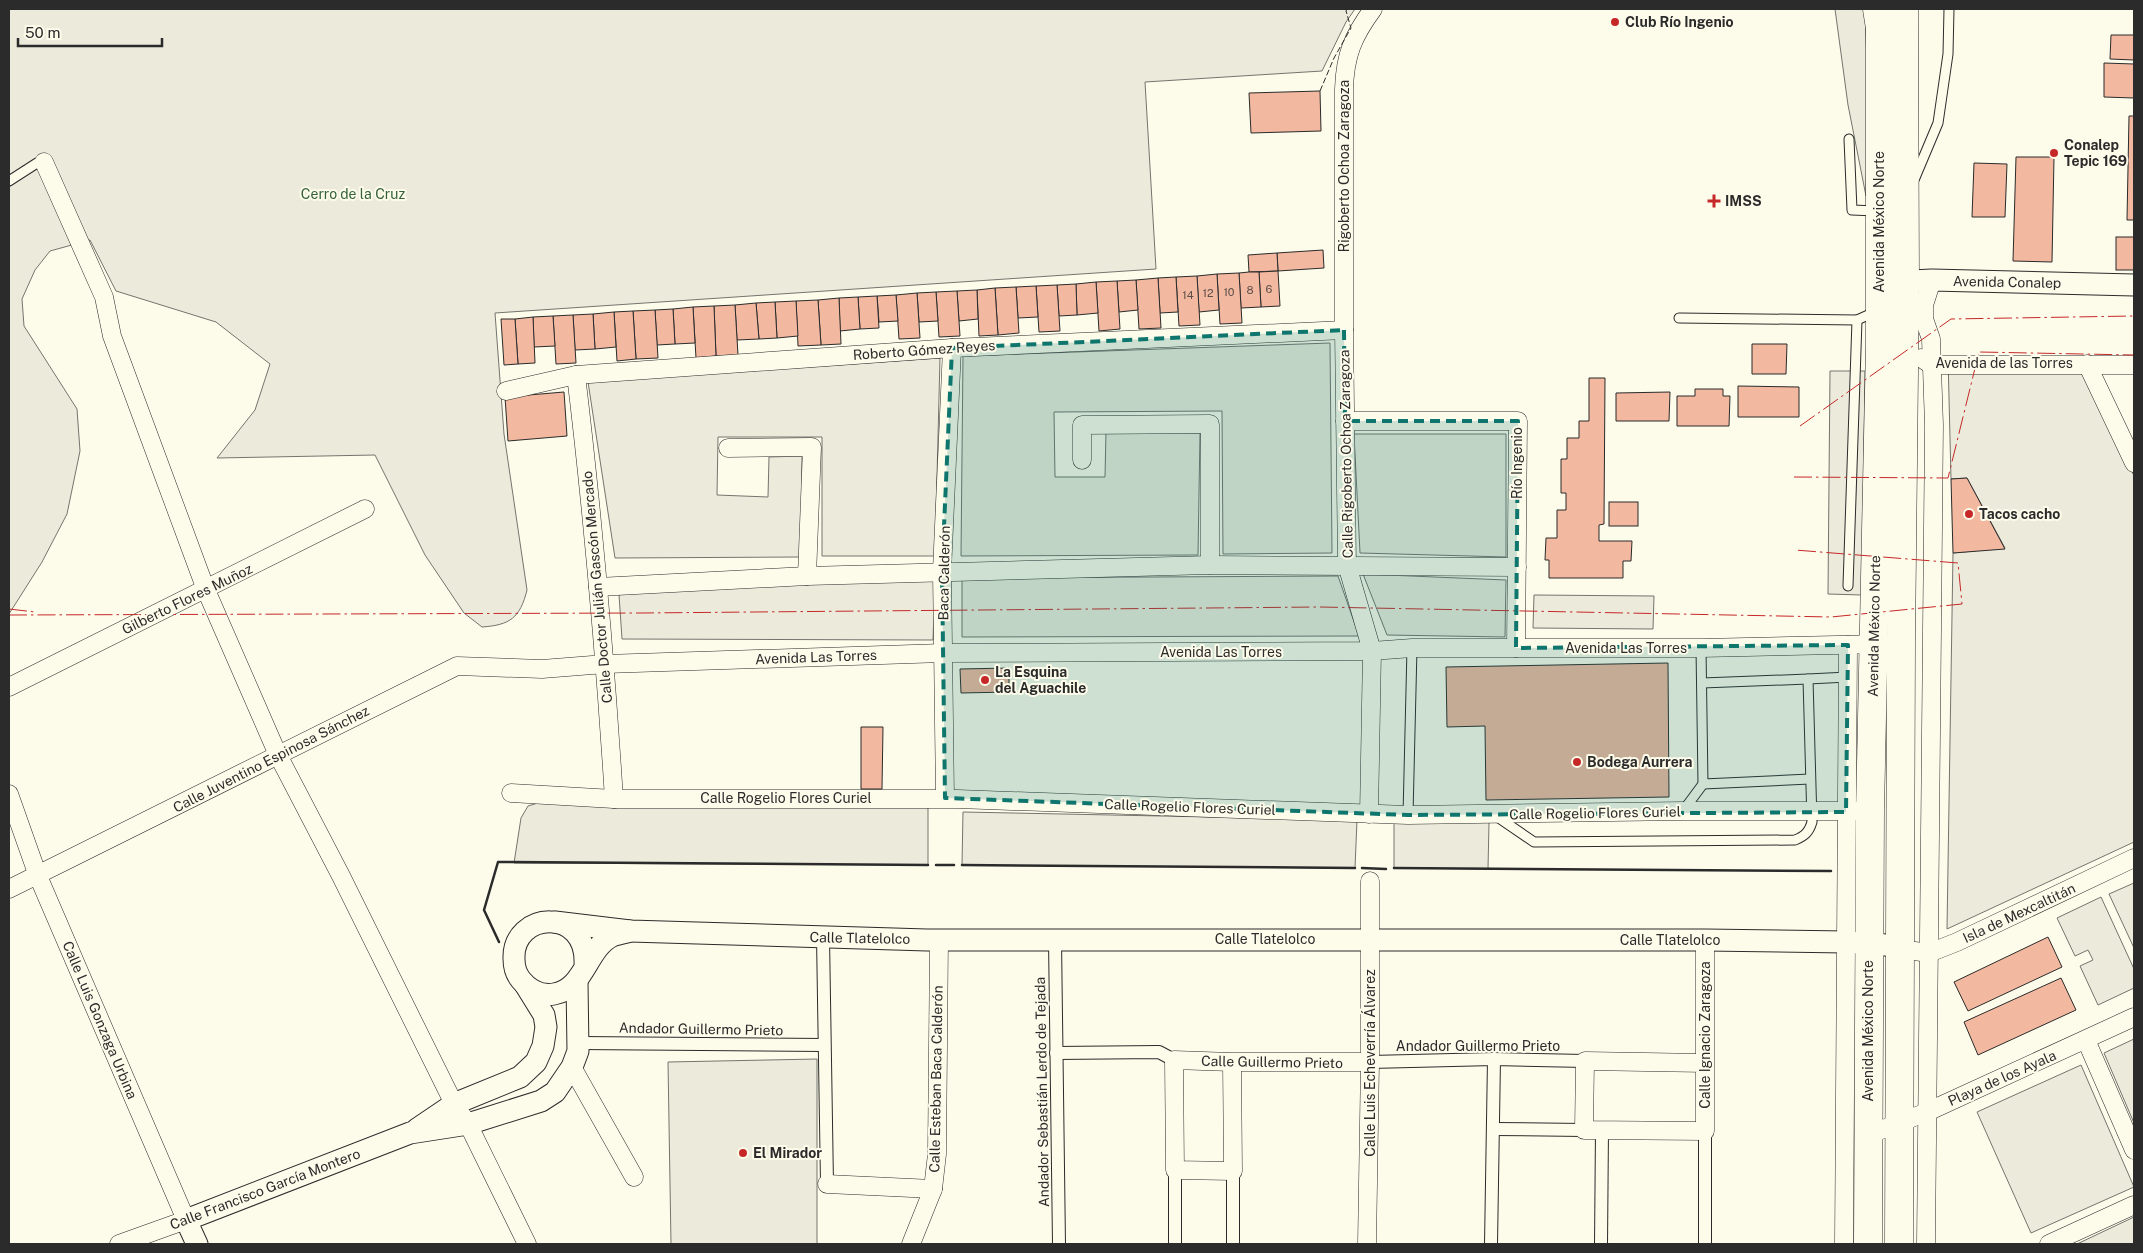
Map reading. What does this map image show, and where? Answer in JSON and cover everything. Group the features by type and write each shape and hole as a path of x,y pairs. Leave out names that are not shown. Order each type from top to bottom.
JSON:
{"main road":[{"name":"Avenida México Norte","path":"1868,1244 1868,1135 1857,943 1861,644 1893,345 1868,315 1893,282 1879,211 1880,28 1877,9"},
{"name":"Avenida México Norte","path":"1899,1244 1901,644 1893,282 1906,198 1904,9"}],"street":[{"name":"Rigoberto Ochoa Zaragoza","path":"1344,330 1344,67 1350,47 1363,22 1373,9"},
{"path":"44,162 104,297 112,336 147,435 206,590 278,755 341,876 454,1104 468,1124 527,1244"},
{"path":"1926,1244 1934,425 1931,339 1924,319 1924,312 1932,280"},
{"name":"Avenida Conalep","path":"1893,282 1932,280 2134,285"},
{"name":"Roberto Gómez Reyes","path":"506,391 576,375 952,348 1344,330"},
{"name":"Calle Rigoberto Ochoa Zaragoza","path":"1344,330 1347,565 1372,651 1369,814"},
{"name":"Avenida de las Torres","path":"1893,345 1931,365 2134,365"},
{"name":"Baca Calderón","path":"945,798 942,571 952,348"},
{"path":"2087,364 2134,464"},
{"name":"Calle Doctor Julián Gascón Mercado","path":"576,375 605,664 614,799"},
{"name":"Río Ingenio","path":"1344,421 1518,421 1516,648"},
{"path":"1082,460 1082,425 1210,424 1210,565"},
{"path":"728,448 812,447 807,576"},
{"name":"Gilberto Flores Muñoz","path":"9,686 206,590 365,509"},
{"path":"598,587 942,571 1210,565 1517,567"},
{"name":"Avenida México Norte","path":"1858,812 1848,677 1861,644"},
{"name":"Avenida Las Torres","path":"542,669 605,664 943,653 1372,651 1412,648 1701,648 1901,644"},
{"name":"Calle Juventino Espinosa Sánchez","path":"9,889 456,666 542,669"},
{"name":"Calle Rogelio Flores Curiel","path":"511,793 614,799 945,798 1408,815 1683,811 1858,812"},
{"name":"Calle Luis Gonzaga Urbina","path":"9,794 38,876 197,1244"},
{"name":"Isla de Mexcaltitán","path":"1900,949 1929,953 1957,942 2134,858"},
{"name":"Calle Luis Echeverría Álvarez","path":"1367,1244 1370,881"},
{"name":"Calle Tlatelolco","path":"526,986 518,977 514,966 513,954 516,943 523,933 532,926 543,922 630,931 939,940 1705,940 1857,943 1900,949"},
{"path":"526,986 534,991 552,994 561,992 581,974 586,954 582,942 576,933 566,926 555,922"},
{"name":"Calle Tlatelolco","path":"581,974 604,943 612,936 630,931"},
{"path":"823,937 827,1184 933,1189"},
{"name":"Calle Esteban Baca Calderón","path":"911,1244 933,1189 938,1154 939,940"},
{"name":"Andador Sebastián Lerdo de Tejada","path":"1055,940 1059,1244"},
{"name":"Calle Ignacio Zaragoza","path":"1705,940 1705,1131"},
{"name":"Avenida México Norte","path":"1844,1244 1857,943"},
{"name":"Calle Francisco García Montero","path":"119,1244 410,1134 468,1124 541,1101 555,1092 572,1067 578,1051 581,974"},
{"name":"Calle Francisco García Montero","path":"410,1134 454,1104 520,1077 536,1062 543,1046 546,1027 544,1015 526,986"},
{"name":"Playa de los Ayala","path":"1868,1135 1927,1112 2086,1040 2134,1016"},
{"path":"2086,1040 2134,1150"},
{"name":"Andador Guillermo Prieto","path":"579,1043 824,1045"},
{"path":"1056,1053 1160,1052 1174,1060 1175,1244"},
{"path":"1491,1244 1494,1059"},
{"name":"Andador Guillermo Prieto","path":"1370,1062 1494,1059 1585,1061"},
{"name":"Calle Guillermo Prieto","path":"1174,1060 1370,1062"},
{"path":"1584,1130 1585,1061 1705,1063"},
{"path":"1232,1062 1233,1244"},
{"path":"572,1067 634,1177"},
{"path":"1493,1129 1705,1131 1705,1244"},
{"path":"1601,1244 1602,1130"},
{"path":"1175,1170 1233,1171"},
{"path":"2049,1244 2134,1205"}],"lane":[{"path":"1906,198 1938,124 1948,54 1949,9"},
{"path":"1849,139 1852,210 1879,211"},
{"path":"9,181 37,164 44,162"},
{"path":"1679,318 1868,315 1848,586"},
{"path":"1408,815 1412,648"},
{"path":"1683,811 1703,784 1701,648"},
{"path":"1702,684 1848,677"},
{"path":"1494,814 1534,842 1796,840 1804,836 1810,829 1808,679"},
{"path":"1703,784 1810,779"}],"highlighted area":[{"path":"1344,330 1345,421 1518,421 1516,648 1848,645 1846,812 1408,815 945,798 942,571 952,348"}],"green space":[{"name":"Cerro de la Cruz","path":"9,9 1355,9 1346,22 1322,71 1145,82 1156,269 495,313 504,434 527,590 521,607 512,618 507,622 482,627 464,613 425,555 375,455 217,458 255,410 270,364 216,322 116,291 90,240 50,251 35,270 22,299 24,326 77,409 80,451 67,514 42,562 9,614"},
{"path":"1835,9 1865,9 1868,90 1866,196 1848,105"},
{"path":"1330,343 1332,553 1223,554 1222,411 1054,412 1055,477 1105,477 1106,431 1200,433 1198,555 961,556 963,356"},
{"path":"1948,357 2082,359 2134,476 2134,842 1947,929 1953,553 2005,548 1967,478 1951,479"},
{"path":"940,358 935,556 822,556 822,437 718,437 717,495 768,497 769,457 802,456 801,557 615,558 588,382"},
{"path":"1354,434 1506,434 1506,557 1360,553"},
{"path":"1363,574 1506,580 1505,637 1387,635"},
{"path":"1338,576 1359,636 962,637 962,578"},
{"path":"935,579 933,640 622,639 618,580"},
{"path":"538,803 928,807 928,865 514,863 521,818 528,806"},
{"path":"963,812 1357,820 1355,868 962,865"},
{"path":"1394,821 1489,822 1488,869 1394,868"},
{"path":"2134,883 2134,948 2109,894"},
{"path":"2134,1039 2134,1123 2104,1053"},
{"name":"El Mirador","path":"817,1059 817,1244 671,1244 668,1062"},
{"path":"2081,1065 2134,1187 2031,1233 1977,1112"},
{"path":"2134,1217 2134,1244 2077,1244"}],"shaded area":[{"path":"1830,371 1865,371 1862,595 1828,594"},
{"path":"1534,595 1654,596 1653,629 1533,628"},
{"path":"2101,897 2134,969 2134,988 2098,1005 2080,966 2093,960 2088,950 2075,956 2057,918"}],"building":[{"path":"2111,35 2134,35 2134,60 2110,59"},
{"path":"2104,63 2134,64 2134,98 2104,97"},
{"path":"1320,91 1321,131 1251,133 1249,93"},
{"path":"2129,116 2134,116 2134,220 2127,220"},
{"path":"2016,157 2054,157 2052,262 2013,261"},
{"path":"1974,163 2007,164 2005,217 1972,217"},
{"path":"2116,237 2134,237 2134,270 2116,270"},
{"path":"1323,250 1324,268 1278,271 1277,253"},
{"path":"1277,253 1278,271 1249,272 1248,255"},
{"path":"1278,271 1280,306 1261,307 1259,272"},
{"path":"1259,272 1261,307 1241,308 1239,273"},
{"path":"1239,273 1242,323 1220,324 1217,274"},
{"path":"1217,274 1219,310 1199,312 1197,276"},
{"path":"1197,276 1200,325 1179,326 1176,277"},
{"path":"1176,277 1178,312 1160,313 1158,278"},
{"path":"1158,278 1161,328 1139,329 1136,280"},
{"path":"1136,280 1138,310 1119,312 1117,281"},
{"path":"1117,281 1120,329 1099,331 1096,282"},
{"path":"1096,282 1098,313 1077,315 1076,284"},
{"path":"1076,284 1077,315 1059,316 1057,285"},
{"path":"1057,285 1060,331 1039,332 1036,286"},
{"path":"1036,286 1038,317 1018,318 1016,287"},
{"path":"1016,287 1019,333 998,335 995,288"},
{"path":"995,288 998,335 979,336 977,290"},
{"path":"977,290 978,319 959,321 957,291"},
{"path":"957,291 960,336 939,337 936,292"},
{"path":"936,292 938,321 919,322 917,293"},
{"path":"917,293 920,338 899,339 896,295"},
{"path":"896,295 898,321 879,322 877,296"},
{"path":"877,296 879,328 860,329 858,297"},
{"path":"858,297 860,329 840,331 839,298"},
{"path":"839,298 841,344 821,345 818,300"},
{"path":"818,300 821,345 798,346 796,301"},
{"path":"796,301 798,336 777,338 775,302"},
{"path":"775,302 777,338 759,339 756,303"},
{"path":"756,303 759,339 737,340 735,305"},
{"path":"735,305 738,355 716,356 714,306"},
{"path":"714,306 716,356 696,358 693,307"},
{"path":"693,307 695,343 675,344 673,309"},
{"path":"673,309 675,344 657,345 655,310"},
{"path":"655,310 658,358 636,359 633,311"},
{"path":"633,311 636,359 617,361 614,312"},
{"path":"614,312 616,347 595,349 593,314"},
{"path":"593,314 595,349 575,350 573,315"},
{"path":"573,315 576,363 556,364 553,316"},
{"path":"553,316 555,346 534,347 533,317"},
{"path":"533,317 535,363 518,364 515,319"},
{"path":"501,319 515,319 518,364 504,365"},
{"path":"1752,344 1787,344 1786,374 1752,374"},
{"path":"1589,378 1605,378 1604,524 1599,525 1599,541 1632,541 1631,561 1623,561 1623,578 1549,578 1549,560 1545,560 1546,538 1557,538 1557,510 1566,510 1566,493 1561,493 1561,459 1567,459 1567,438 1579,438 1579,421 1589,421"},
{"path":"1738,386 1799,387 1799,417 1738,417"},
{"path":"1695,389 1723,389 1723,396 1730,396 1729,426 1677,426 1677,396 1695,396"},
{"path":"564,392 567,436 508,441 505,397"},
{"path":"1670,392 1669,421 1616,421 1616,393"},
{"name":"Tacos cacho","path":"1967,478 2005,549 1953,553 1951,479"},
{"path":"1609,502 1638,502 1638,526 1609,526"},
{"name":"Bodega Aurrera","path":"1668,663 1669,797 1486,800 1485,726 1447,727 1446,667"},
{"name":"La Esquina del Aguachile","path":"1009,668 1009,692 961,693 960,669"},
{"path":"861,727 883,727 882,789 861,789"},
{"path":"2048,937 2062,967 1968,1011 1954,982"},
{"path":"2061,978 2076,1010 1978,1055 1964,1022"}],"fence":[{"path":"1320,91 1334,58 1351,28 1347,9"}],"wall":[{"path":"499,942 484,910 498,862 928,865"},
{"path":"936,865 954,865"},
{"path":"962,865 1355,868"},
{"path":"1362,868 1386,869"},
{"path":"1394,868 1831,871"}],"power":[{"path":"1800,426 1951,319 2134,316"},
{"path":"1794,477 1948,478 1979,352 2134,355"},
{"path":"9,615 641,613 1320,607 1831,617 1962,604 1958,563 1795,550"},
{"path":"9,609 35,612"}],"place":[{"name":"Club Río Ingenio","path":"1615,22"},
{"name":"Conalep Tepic 169","path":"2054,153"},
{"name":"IMSS","path":"1714,201"},
{"name":"Tacos cacho","path":"1969,514"},
{"name":"La Esquina del Aguachile","path":"985,680"},
{"name":"Bodega Aurrera","path":"1577,762"},
{"name":"El Mirador","path":"743,1153"}]}
